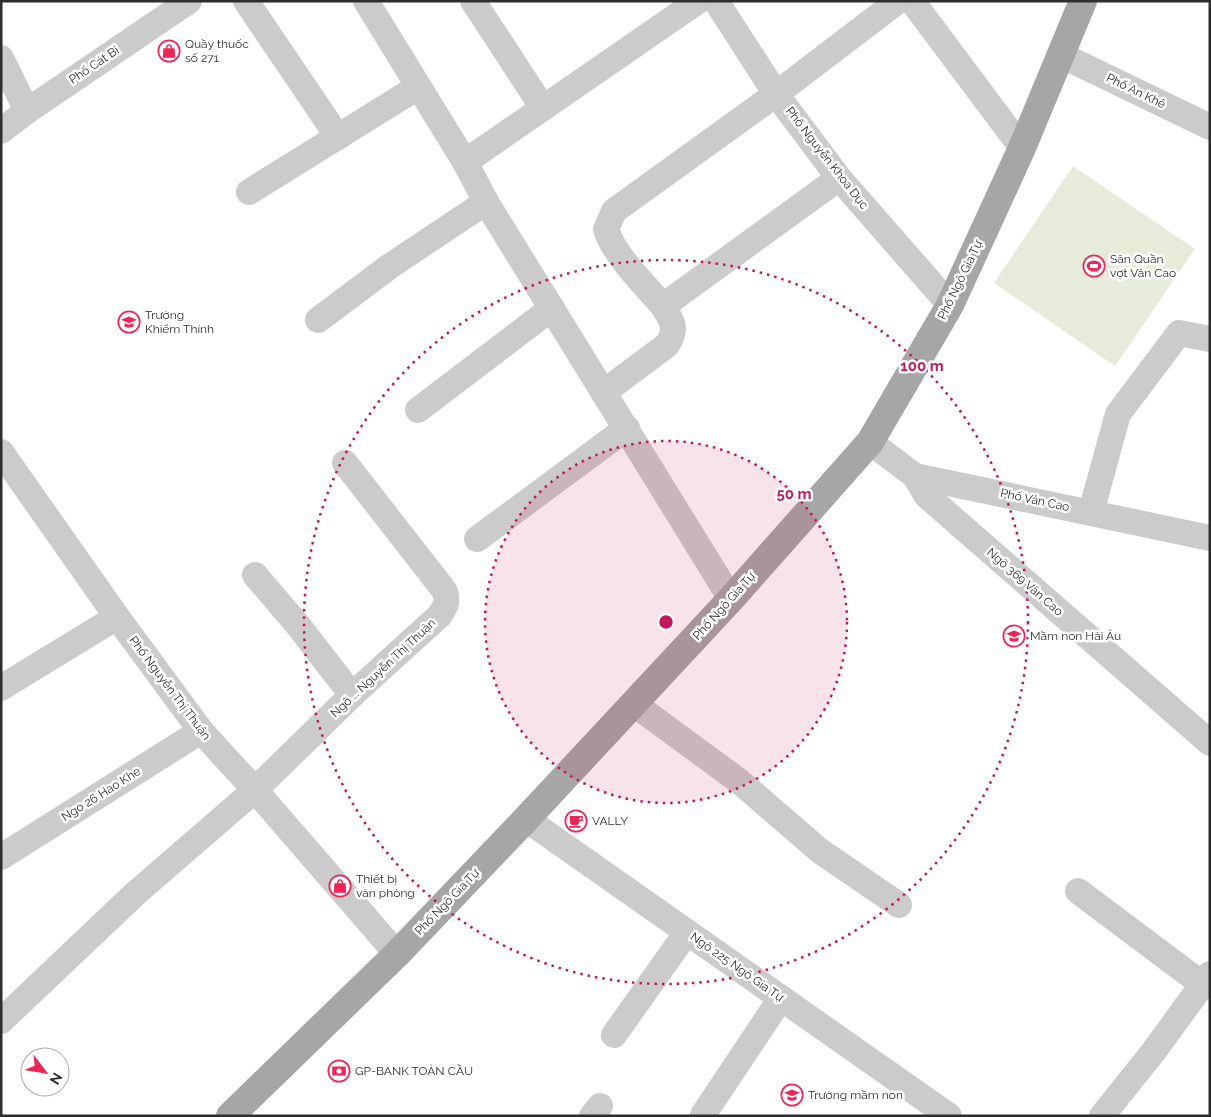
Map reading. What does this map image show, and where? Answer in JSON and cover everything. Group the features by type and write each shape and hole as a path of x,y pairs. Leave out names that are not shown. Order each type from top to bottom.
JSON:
{"main road":[{"name":"Phố Ngô Gia Tự","path":"230,1116 397,954 526,819 731,599 870,442 950,305 1022,148 1084,1"}],"street":[{"name":"Phố Cát Bi","path":"1,131 26,111 189,1"},
{"path":"246,1 338,137"},
{"path":"366,1 464,162 486,202 731,599"},
{"path":"473,1 543,108"},
{"path":"464,162 698,1"},
{"name":"Phố Nguyễn Khoa Dục","path":"716,1 776,94 839,178 950,305"},
{"path":"604,392 667,345 674,335 673,327 663,306 614,248 606,229 614,211 776,94 898,1"},
{"path":"912,1 1022,148"},
{"name":"Phố An Khê","path":"1062,56 1210,127"},
{"path":"1,58 26,111"},
{"path":"249,192 418,87"},
{"path":"663,306 839,178"},
{"path":"318,320 390,266 486,202"},
{"path":"418,410 552,308"},
{"path":"1091,512 1118,414 1179,333 1210,339"},
{"path":"477,539 627,428"},
{"name":"Phố Văn Cao","path":"870,442 915,476 1210,538"},
{"name":"Phố Nguyễn Thị Thuận","path":"1,452 117,617 201,731 255,790 397,954"},
{"name":"Ngõ ... Nguyễn Thị Thuận","path":"1,1021 136,893 255,790 352,695 439,616 446,607 448,599 444,590 345,463"},
{"name":"Ngõ 369 Văn Cao","path":"915,476 927,496 1210,743"},
{"path":"255,575 297,624 352,695"},
{"path":"1,688 117,617"},
{"path":"634,704 739,781 820,851 899,905"},
{"name":"Ngo 26 Hao Khe","path":"1,857 201,731"},
{"name":"Ngõ 225 Ngô Gia Tự","path":"526,819 948,1116"},
{"path":"1078,891 1206,979 1154,1051 1102,1116"},
{"path":"614,1035 687,932"},
{"path":"705,1116 703,1115 781,998"}],"green space":[{"name":"Sân Quần vợt Văn Cao","path":"1073,166 1195,249 1115,366 994,283"}],"place":[{"name":"Quầy thuốc số 271","path":"169,51"},
{"name":"Sân Quần vợt Văn Cao","path":"1094,266"},
{"name":"Trường Khiếm Thính","path":"129,322"},
{"name":"Mầm non Hải Âu","path":"1014,636"},
{"name":"VALLY","path":"576,821"},
{"name":"Thiết bị văn phòng","path":"340,886"},
{"name":"GP-BANK TOÀN CẦU","path":"339,1071"},
{"name":"Trường mầm non","path":"792,1095"}]}
